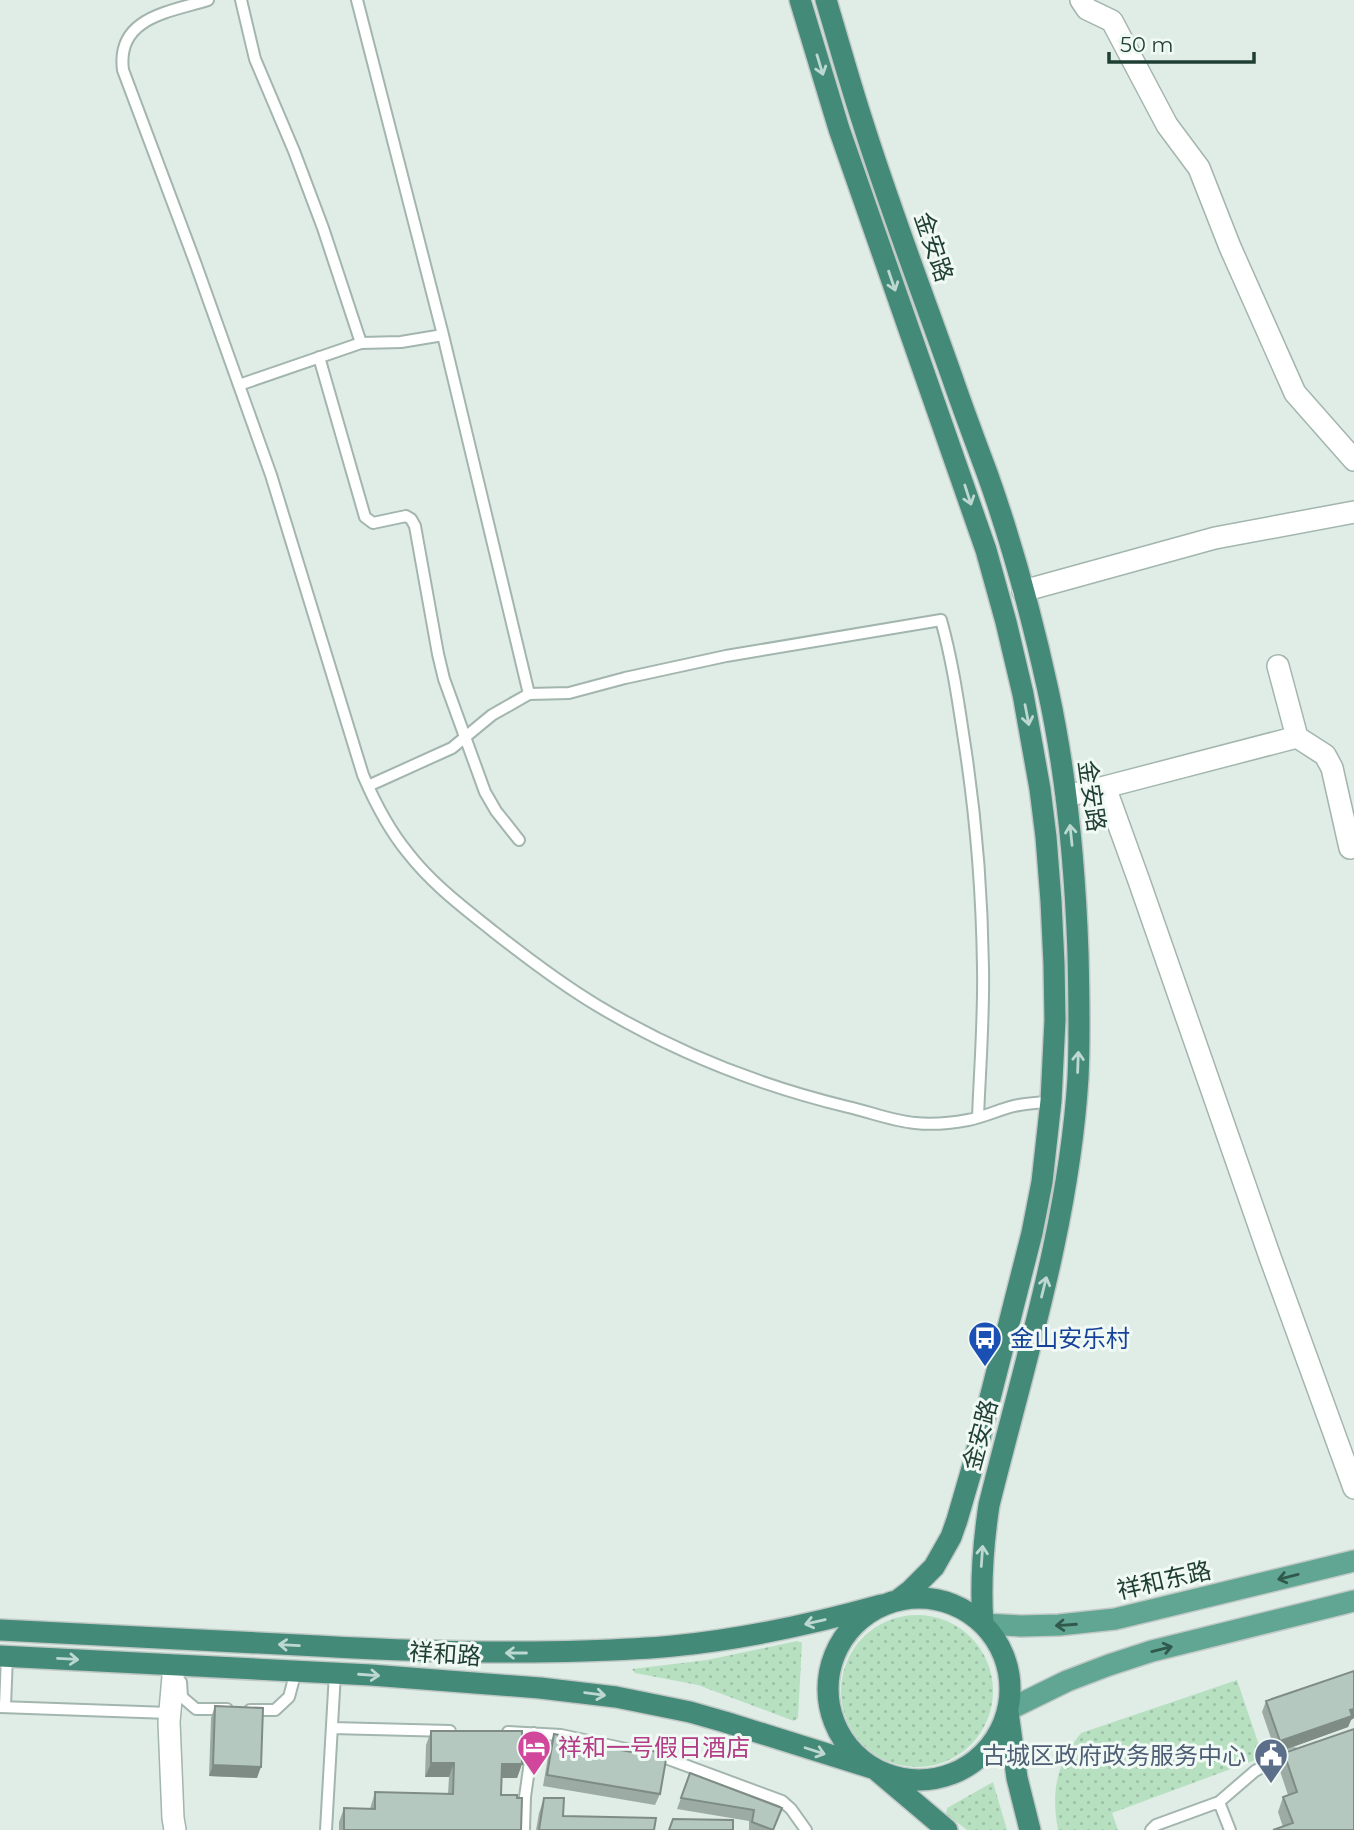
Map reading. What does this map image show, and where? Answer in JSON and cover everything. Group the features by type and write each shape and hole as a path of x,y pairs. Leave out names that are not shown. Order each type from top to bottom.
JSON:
{"highway":[{"name":"金安路","path":"800,0 839,129 986,550 1023,694 1040,789 1051,901 1055,1020 1051,1101 1042,1182 1032,1233 977,1453 951,1537 934,1567 923,1579 889,1602"},
{"name":"金安路","path":"826,0 862,122 1010,543 1048,689 1066,796 1076,899 1079,1009 1078,1077 1073,1134 1056,1238 989,1505 981,1573 983,1624"},
{"path":"947,1830 849,1748 839,1734 830,1711 827,1686 829,1669 842,1638 853,1624 866,1614 889,1602 923,1598 948,1602 964,1609 983,1624 1000,1645 1010,1685 1008,1710 1017,1778 1030,1830"},
{"name":"祥和路","path":"0,1630 436,1652 539,1652 659,1647 724,1640 816,1622 889,1602"},
{"name":"祥和路","path":"4,1656 335,1673 540,1688 617,1697 725,1722 875,1769"},
{"path":"875,1769 891,1776 924,1780 957,1772 971,1764 995,1740 1008,1710"}],"main road":[{"name":"祥和东路","path":"983,1624 1059,1625 1115,1619 1354,1561"},
{"path":"1008,1710 1067,1681 1120,1661 1354,1601"}],"street":[{"path":"1080,0 1087,9 1112,20 1167,125 1199,168 1230,247 1295,393 1354,460"},
{"path":"1023,591 1216,538 1354,512"},
{"path":"1279,666 1297,737 1325,755 1332,768 1350,848"},
{"path":"1066,796 1297,737"},
{"path":"1105,787 1269,1257 1354,1488"},
{"path":"175,1830 170,1713 177,1665"}],"lane":[{"path":"208,0 145,20 129,36 122,52 123,70 271,475 353,748 368,786 390,828 408,853 428,876 468,911 552,975 596,1005 632,1025 716,1064 813,1099 915,1123 970,1119 1019,1105 1051,1101"},
{"path":"241,0 255,59 323,228 361,343"},
{"path":"357,0 443,335 529,694"},
{"path":"239,385 361,343 401,342 443,335"},
{"path":"319,357 365,517 373,523 406,516 415,526 444,679 485,792 496,811 519,839"},
{"path":"368,786 452,748 492,715 529,694 569,693 726,656 941,620 960,708 970,774 980,878 983,969 978,1117"},
{"path":"4,1656 3,1706 170,1713"},
{"path":"177,1665 182,1697 196,1709 275,1710 289,1697 296,1671"},
{"path":"326,1830 335,1673"},
{"path":"332,1728 466,1731"},
{"path":"493,1732 561,1735 663,1757 782,1801 791,1809 802,1828"},
{"path":"524,1830 534,1733"},
{"path":"1151,1830 1156,1825 1219,1802 1255,1771 1306,1750"},
{"path":"1219,1802 1230,1830"}],"green space":[{"path":"917,1615 946,1620 971,1637 988,1662 993,1691 988,1720 971,1745 946,1762 917,1767 888,1762 863,1745 846,1720 841,1691 846,1662 863,1637 888,1620"},
{"path":"797,1641 802,1643 798,1718 794,1721 698,1685 635,1673 632,1669 707,1660"},
{"path":"1237,1680 1263,1757 1112,1813 1118,1830 1058,1830 1055,1803 1058,1778 1066,1756 1081,1733"},
{"path":"993,1782 1007,1830 967,1830 946,1814 947,1808"}],"building":[{"path":"1354,1671 1354,1709 1350,1710 1352,1716 1280,1741 1266,1701"},
{"path":"215,1706 263,1708 261,1767 213,1765"},
{"path":"1354,1729 1354,1830 1273,1830 1293,1823 1283,1797 1297,1792 1284,1753"},
{"path":"431,1731 522,1731 522,1764 502,1764 501,1795 517,1795 517,1798 522,1798 521,1830 344,1830 344,1808 375,1809 375,1792 453,1794 454,1763 431,1763"},
{"path":"554,1734 581,1739 581,1743 643,1754 643,1749 667,1754 660,1794 547,1775"},
{"path":"690,1773 782,1808 773,1830 752,1822 754,1810 681,1798"},
{"path":"544,1798 564,1798 563,1816 656,1818 654,1830 539,1830"},
{"path":"673,1819 733,1820 733,1830 669,1830"}],"place":[{"name":"金山安乐村","path":"985,1368"},
{"name":"祥和一号假日酒店","path":"534,1777"},
{"name":"古城区政府政务服务中心","path":"1271,1785"}]}
